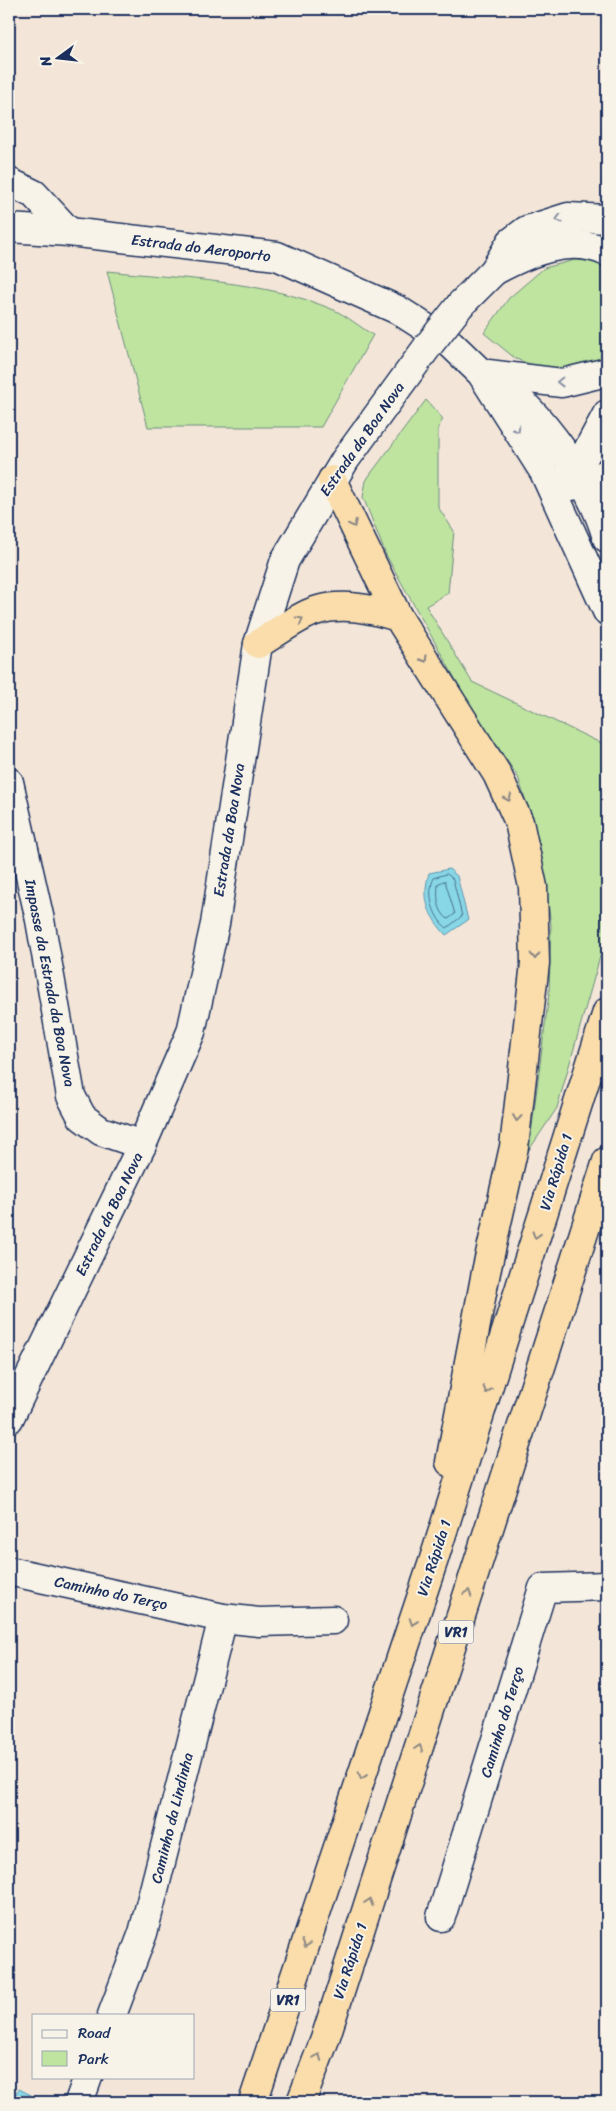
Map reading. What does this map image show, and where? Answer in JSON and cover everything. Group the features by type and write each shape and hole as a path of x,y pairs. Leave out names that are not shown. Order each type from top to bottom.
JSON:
{"highway":[{"path":"338,470 398,618 497,774 519,822 533,887 535,963 514,1146 464,1380 434,1559"},
{"path":"258,644 315,611 353,606 369,608 398,618"},
{"name":"Via Rápida 1","path":"253,2102 434,1559 607,1012"},
{"name":"Via Rápida 1","path":"301,2102 325,2039 607,1161"}],"main road":[{"path":"9,182 34,194 69,232"},
{"name":"Estrada da Boa Nova","path":"9,1419 142,1145 191,1032 215,924 258,644 285,560 338,470 461,304 494,271 511,242 527,230 568,217 607,219"},
{"name":"Estrada do Aeroporto","path":"9,228 69,232 277,256 398,310 451,344 481,373 512,392 539,420 569,458 577,480 604,525 607,538"},
{"name":"Estrada da Boa Nova","path":"494,271 522,256 563,244 592,244 607,252"},
{"path":"481,373 562,384 607,372"},
{"name":"Estrada do Aeroporto","path":"481,373 544,472 607,611"},
{"path":"573,534 577,480 607,414"},
{"path":"544,472 577,480 607,474"},
{"name":"Impasse da Estrada da Boa Nova","path":"9,782 40,920 71,1096 82,1117 101,1131 142,1145"},
{"name":"Caminho do Terço","path":"9,1571 222,1618 259,1622 333,1620"},
{"name":"Caminho do Terço","path":"441,1917 543,1588 607,1586"},
{"name":"Caminho da Lindinha","path":"112,2014 143,1933 222,1618"},
{"path":"79,2102 88,2078"}],"green space":[{"path":"575,260 597,262 607,268 607,352 598,361 557,374 516,359 484,333 509,298 544,268"},
{"path":"107,271 222,282 279,292 334,310 373,335 321,427 148,427"},
{"path":"426,400 443,419 438,428 438,507 454,531 448,593 426,606 472,682 607,746 607,932 557,1108 529,1150 549,994 551,925 540,846 518,777 471,707 386,555 363,497 366,481 369,476"}],"water":[{"path":"449,869 457,876 468,920 446,935 431,914 426,899 426,891 429,873"},
{"path":"19,2089 31,2095 30,2102 10,2102"}]}
